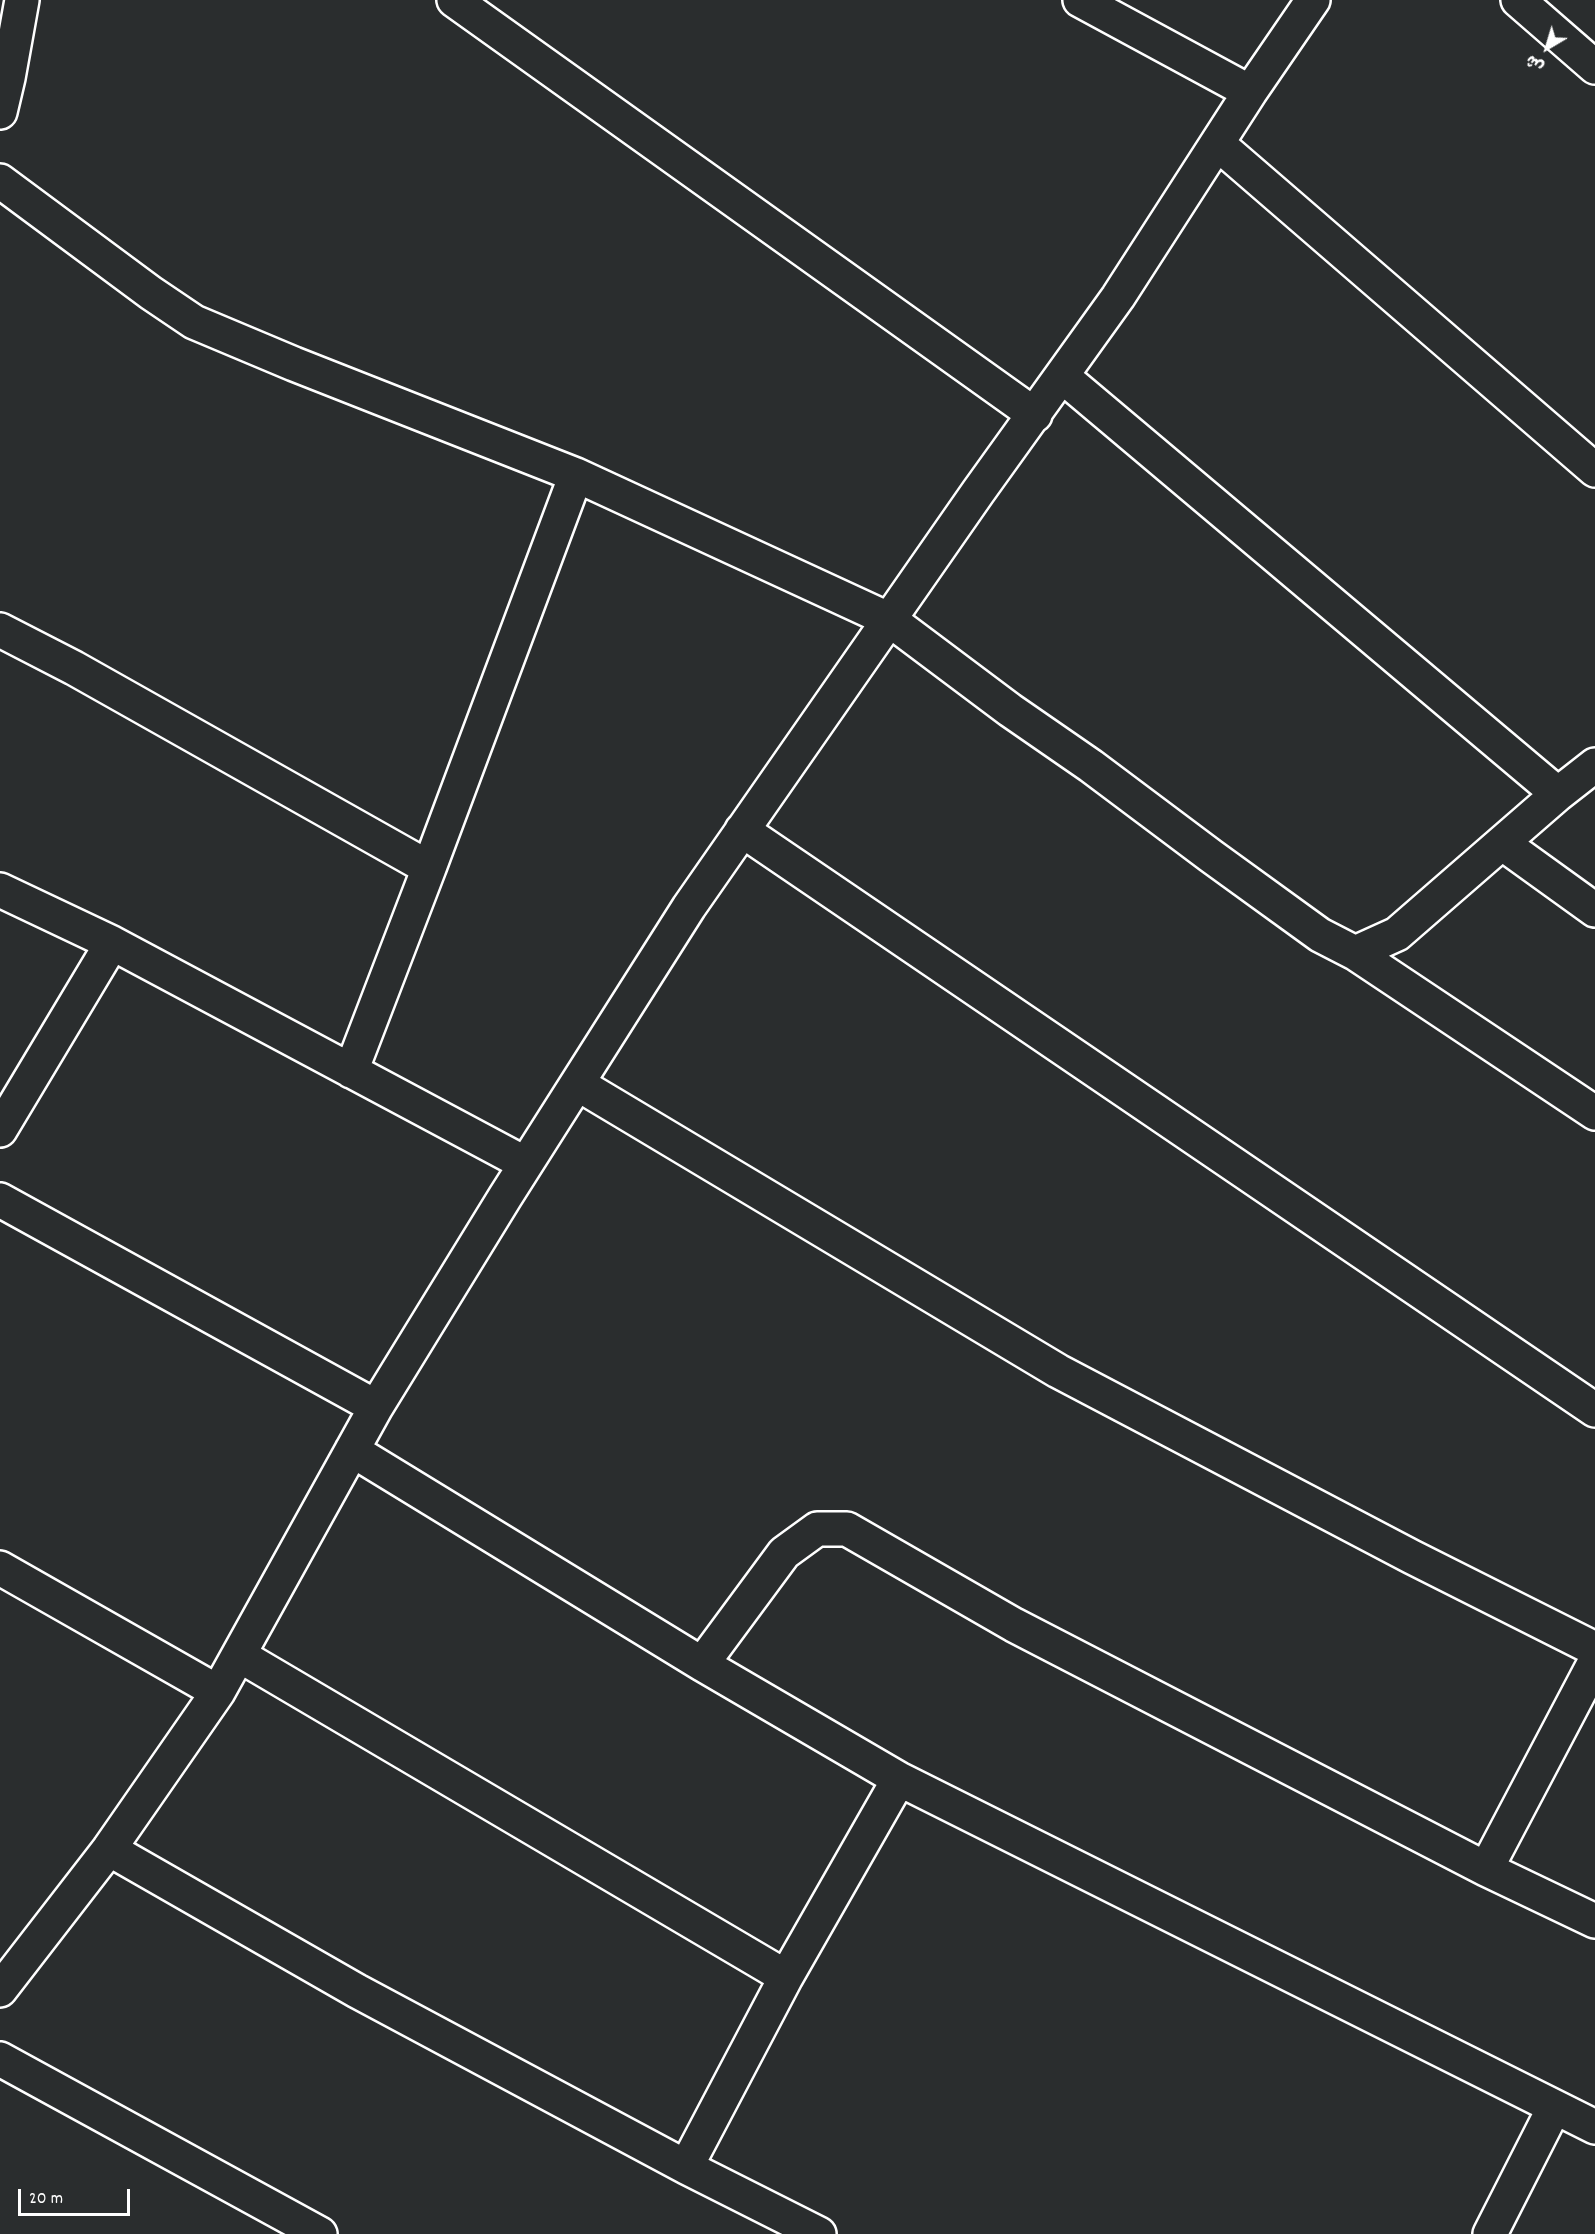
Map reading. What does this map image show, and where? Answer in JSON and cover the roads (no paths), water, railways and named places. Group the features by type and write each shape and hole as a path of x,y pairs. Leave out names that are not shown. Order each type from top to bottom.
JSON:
{"street":[{"path":"0,112 22,0"},
{"path":"454,0 1035,415"},
{"path":"1080,0 1250,92"},
{"path":"1,1986 109,1849 218,1692 376,1407 689,907 978,492 1118,297 1250,92 1313,0"},
{"path":"1518,0 1595,67"},
{"path":"1218,144 1595,470"},
{"path":"0,181 151,293 194,322 304,368 576,475 890,620 1311,928 1355,953 1595,1113"},
{"path":"1062,376 1558,794"},
{"path":"351,1071 576,475"},
{"path":"0,630 74,668 429,868"},
{"path":"1355,953 1397,934 1558,794 1595,765"},
{"path":"742,830 1595,1410"},
{"path":"1502,843 1595,910"},
{"path":"0,890 112,943 526,1164"},
{"path":"0,1130 112,943"},
{"path":"578,1084 1058,1371 1412,1557 1595,1649"},
{"path":"0,1200 376,1407"},
{"path":"352,1450 702,1664 899,1779 1595,2127"},
{"path":"702,1664 784,1553 817,1529 847,1529 1014,1625 1486,1869 1595,1922"},
{"path":"0,1568 218,1692"},
{"path":"239,1654 786,1977"},
{"path":"1486,1869 1595,1662"},
{"path":"686,2167 786,1977 899,1779"},
{"path":"109,1849 357,1990 686,2167 819,2234"},
{"path":"0,2060 320,2234"},
{"path":"1490,2234 1554,2108"}]}
